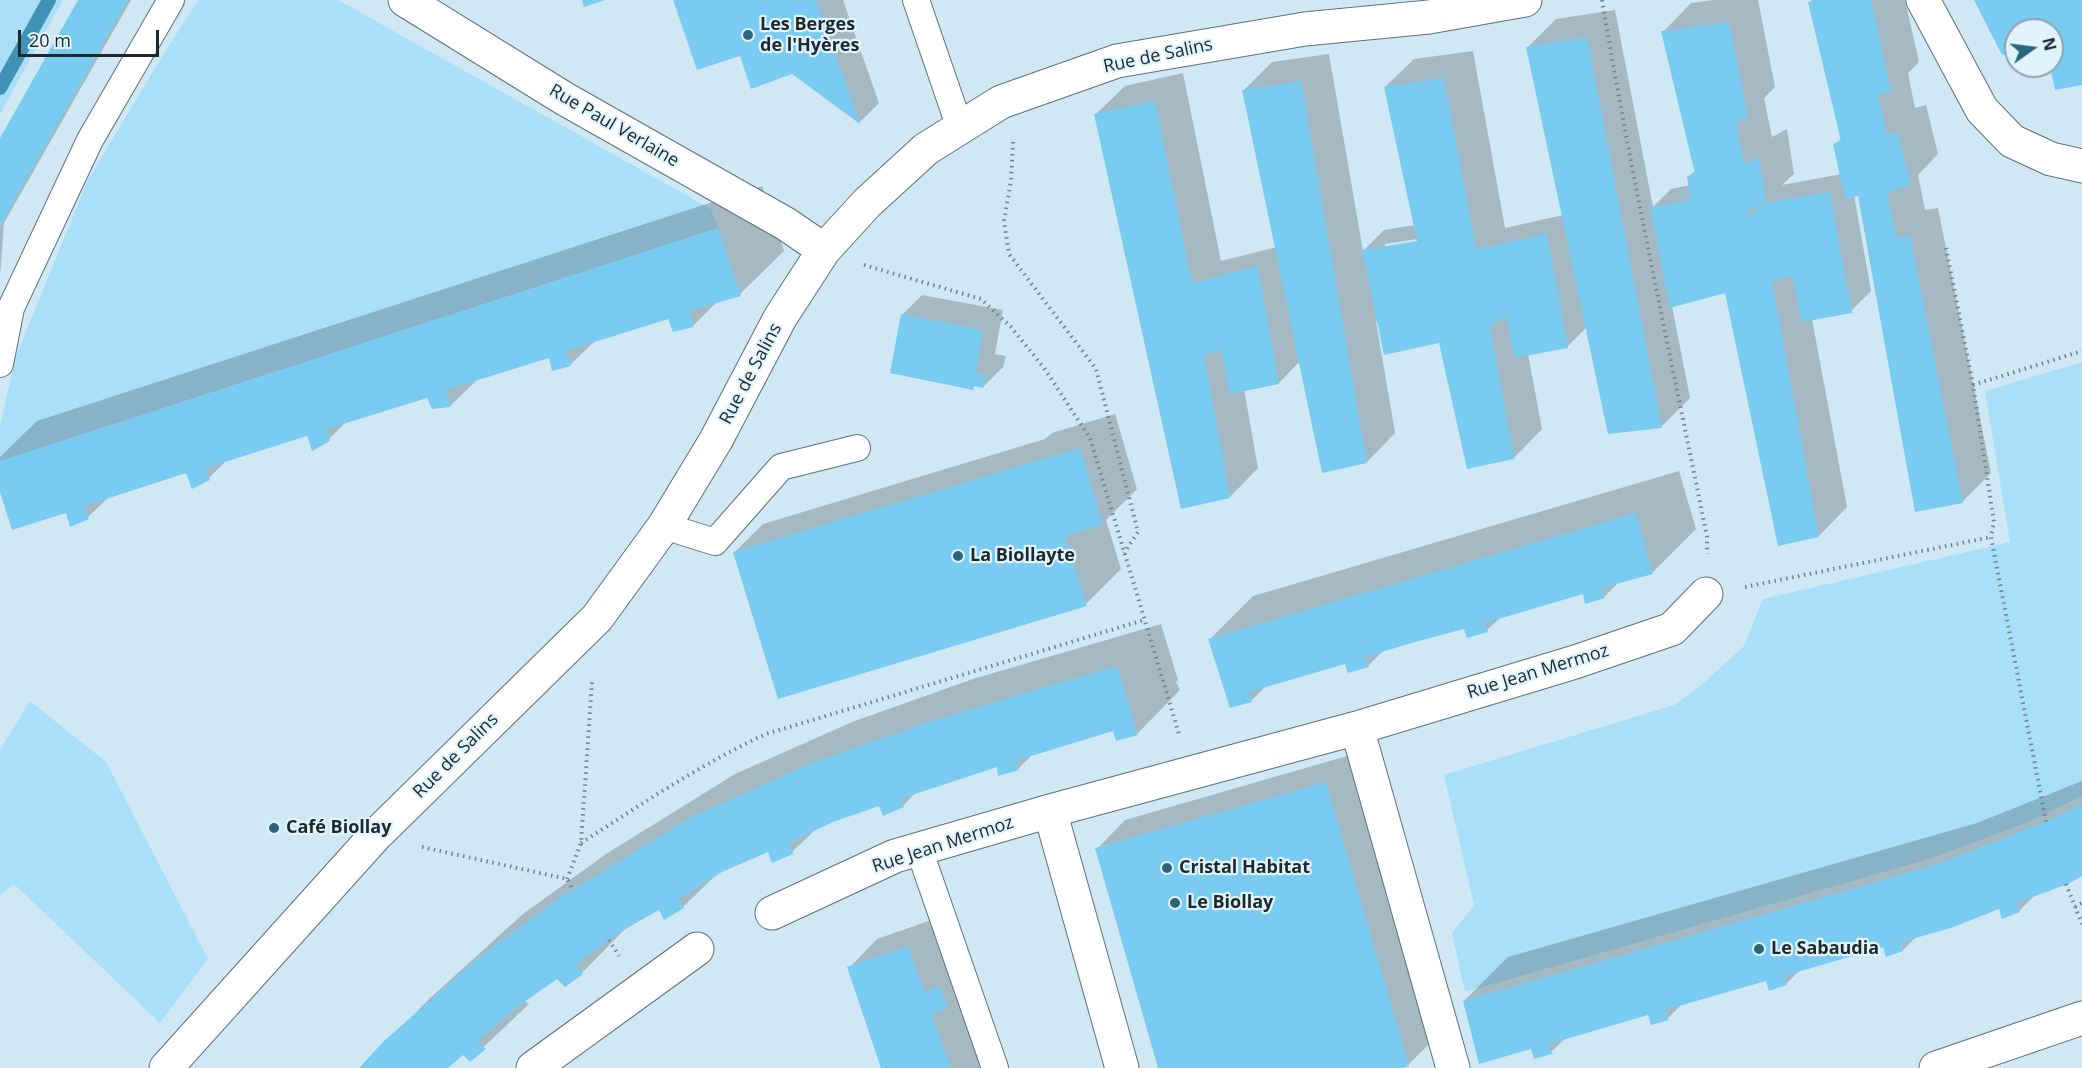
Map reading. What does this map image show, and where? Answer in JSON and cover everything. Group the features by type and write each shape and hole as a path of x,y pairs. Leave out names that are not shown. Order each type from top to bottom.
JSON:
{"street":[{"name":"Rue Paul Verlaine","path":"405,0 565,99 786,224 824,250"},
{"name":"Rue de Salins","path":"166,1068 375,836 597,618 664,526 716,440 780,318 824,250 876,195 926,149 1001,102 1118,61 1305,29 1429,17 1525,0"},
{"path":"1923,0 1982,110 2012,141 2051,159 2082,166"},
{"name":"Rue Jean Mermoz","path":"772,913 895,856 1050,811 1357,728 1575,662 1672,629 1706,594"},
{"path":"1357,728 1453,1068"},
{"path":"1050,811 1122,1068"},
{"path":"534,1068 697,949"},
{"path":"1936,1068 2082,1018"}],"lane":[{"path":"0,364 11,308 90,140 171,0"},
{"path":"916,0 960,128"},
{"path":"664,526 715,542 781,467 857,448"},
{"path":"919,849 995,1068"}],"path":[{"path":"1602,0 1644,233 1707,537 1706,594 1991,537"},
{"path":"1001,102 1014,133 1005,221 1009,254 1096,369 1138,532 1124,553"},
{"path":"1946,248 1973,385 1994,522 1991,537 2046,822"},
{"path":"824,250 877,269 981,299 1011,327 1044,368 1090,438 1190,773"},
{"path":"1973,385 2082,351"},
{"path":"567,879 581,843 597,618"},
{"path":"581,843 689,774 766,734 1144,620"},
{"path":"375,836 567,879 573,890"},
{"path":"2066,884 2082,924"},
{"path":"2075,907 2082,903"}],"shaded area":[{"path":"0,0 63,0 0,114"},
{"path":"198,0 338,0 711,209 718,228 0,461 0,426 16,356 87,182"},
{"path":"2082,362 2082,796 2026,823 1929,859 1465,992 1452,933 1474,905 1444,775 1674,705 1698,688 1744,646 1763,599 2010,542 1985,391"},
{"path":"30,701 106,762 208,959 160,1023 14,884 0,895 0,750"}],"building":[{"path":"78,0 128,0 0,226 0,138"},
{"path":"582,0 605,0 584,7"},
{"name":"Les Berges de l'Hyères","path":"673,0 816,0 860,124 792,74 751,89 740,56 697,70"},
{"path":"1871,0 1891,92 1878,95 1887,135 1898,133 1911,184 1887,193 1897,238 1910,236 1963,503 1915,512 1858,196 1845,199 1833,144 1841,141 1808,2"},
{"path":"1974,0 2082,0 2082,85 2055,90 2052,78 2064,78 2064,18 2004,18 2004,55 2002,55"},
{"path":"1729,22 1748,117 1736,123 1744,164 1759,157 1766,203 1830,192 1852,313 1802,322 1792,276 1772,281 1819,537 1778,546 1725,293 1670,308 1650,208 1690,200 1687,176 1695,174 1661,31","holes":["1766,203 1748,217 1747,211"]},
{"path":"1587,37 1662,428 1608,434 1526,47"},
{"path":"1444,78 1476,249 1547,234 1568,348 1515,358 1506,317 1490,325 1514,459 1467,469 1439,343 1384,355 1362,250 1417,241 1384,87"},
{"path":"1301,81 1367,463 1322,473 1242,90"},
{"path":"1155,101 1192,283 1258,266 1279,384 1230,394 1221,350 1204,355 1230,498 1181,509 1094,114"},
{"path":"718,228 741,296 689,311 694,327 673,332 668,319 566,351 571,366 552,371 549,358 446,390 451,407 432,409 427,398 327,429 330,441 312,451 307,436 206,468 210,480 192,489 186,473 85,506 89,519 70,527 66,513 12,530 0,492 0,461"},
{"path":"901,314 983,330 976,373 987,375 983,388 974,386 973,390 890,373"},
{"name":"La Biollayte","path":"1080,448 1103,525 1065,536 1087,606 778,699 733,552"},
{"path":"1636,513 1653,574 1601,588 1605,598 1585,604 1583,594 1485,623 1488,632 1467,638 1464,629 1415,642 1365,657 1369,667 1348,673 1345,664 1249,692 1252,702 1230,708 1208,639"},
{"path":"1117,666 1135,725 1133,726 1138,735 1116,741 1113,731 1015,761 1019,770 998,776 997,767 900,799 904,807 883,816 879,806 833,822 789,843 793,854 772,863 768,852 722,872 678,899 684,908 664,920 659,910 615,935 576,965 583,974 565,987 557,979 517,1007 478,1041 486,1049 470,1062 463,1055 448,1068 359,1068 383,1042 478,958 561,897 690,818 807,765 928,722"},
{"path":"1326,782 1409,1066 1403,1068 1158,1068 1095,848"},
{"name":"Le Sabaudia","path":"2082,804 2082,876 2068,884 2016,903 2020,912 2002,919 1999,909 1951,928 1901,942 1903,951 1886,957 1883,947 1784,976 1787,985 1769,991 1766,981 1665,1010 1669,1020 1651,1025 1648,1015 1549,1044 1552,1054 1534,1059 1531,1049 1479,1064 1463,1001 1932,866 2043,823"},
{"path":"908,946 925,992 940,986 948,1008 932,1014 951,1068 881,1068 847,967"}],"waterway":[{"path":"0,88 49,0"}],"place":[{"name":"Les Berges de l'Hyères","path":"748,35"},
{"name":"La Biollayte","path":"958,556"},
{"name":"Café Biollay","path":"274,828"},
{"name":"Cristal Habitat","path":"1167,868"},
{"name":"Le Biollay","path":"1175,903"},
{"name":"Le Sabaudia","path":"1759,949"}]}
